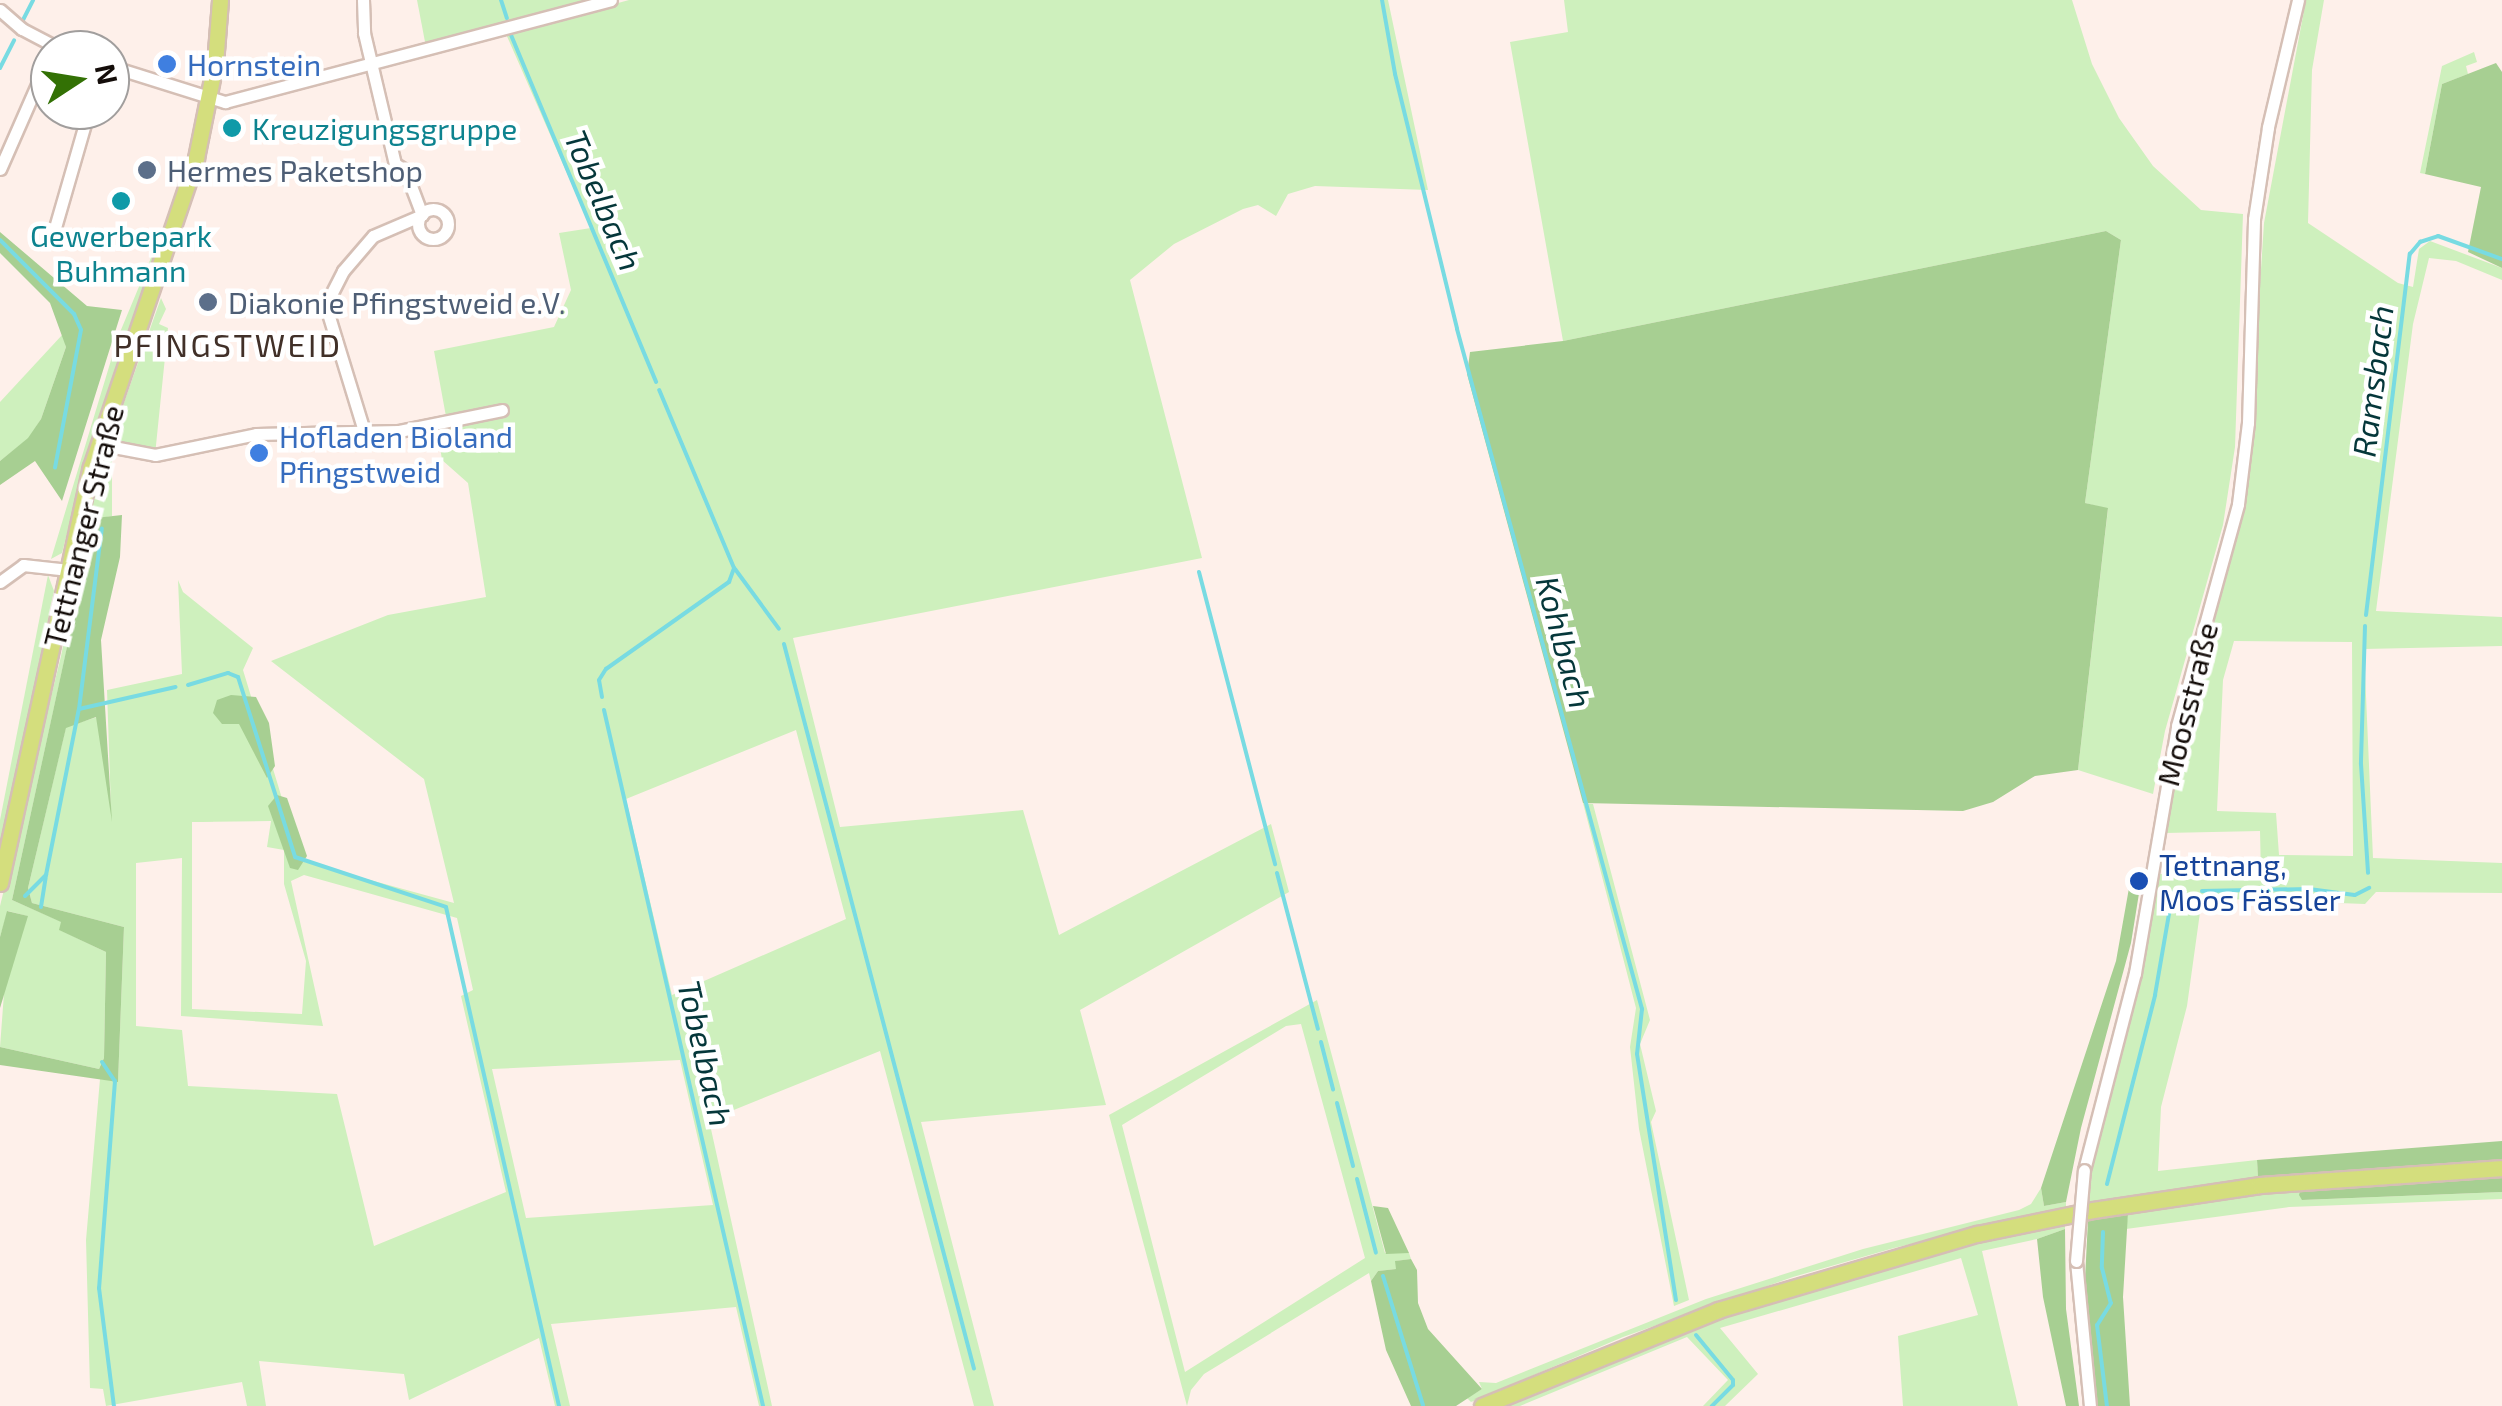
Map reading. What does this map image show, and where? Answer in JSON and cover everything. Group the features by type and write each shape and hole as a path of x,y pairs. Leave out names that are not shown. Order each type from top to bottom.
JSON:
{"main road":[{"name":"Tettnanger Straße","path":"0,882 98,444 196,158 209,98 220,0"},
{"path":"1482,1406 1610,1350 1736,1304 1991,1231 2093,1210 2260,1185 2502,1168"}],"street":[{"path":"363,0 364,33 394,164 405,170 422,215 373,236 343,272 328,300 329,320 364,431"},
{"path":"130,72 225,102 245,99 611,0"},
{"name":"Moosstraße","path":"2090,1406 2076,1260 2084,1170 2139,954 2177,726 2238,504 2248,424 2254,218 2268,127 2298,0"},
{"path":"0,10 30,32"},
{"path":"0,169 30,104"},
{"path":"52,238 83,130"},
{"path":"98,444 155,456 256,434 432,427 502,410"},
{"path":"0,582 23,565 69,570"}],"green space":[{"path":"417,0 593,0 426,47"},
{"path":"629,0 1388,0 1428,190 1315,186 1288,194 1276,216 1258,205 1243,209 1174,244 1130,280 1202,558 793,638 840,827 1023,810 1059,935 1271,824 1289,892 1080,1010 1106,1105 921,1122 994,1406 974,1406 880,1051 709,1120 772,1406 759,1406 736,1307 551,1324 570,1406 555,1406 539,1338 409,1400 404,1374 259,1361 266,1406 247,1406 242,1382 106,1406 103,1389 90,1388 86,1240 100,1079 118,1081 124,927 32,903 28,888 66,727 97,717 111,809 107,690 182,674 178,580 183,592 253,648 243,670 301,861 454,903 424,779 271,661 388,615 486,597 468,483 442,460 437,426 447,422 434,351 554,327 571,290 559,233 591,228 506,34","holes":["796,730 846,919 672,995 626,799","271,821 267,847 284,850 284,884 306,961 302,1014 192,1009 192,822","182,858 181,1016 323,1026 291,881 304,875 457,918 473,990 461,996 506,1192 374,1246 337,1094 188,1086 182,1030 136,1026 136,863","680,1060 713,1205 526,1218 492,1069"]},
{"path":"1564,0 2072,0 2092,64 2119,118 2153,166 2201,210 2243,214 2235,447 2223,525 2165,731 2153,794 2078,770 2108,509 2085,503 2121,240 2106,231 1563,341 1510,42 1568,32"},
{"path":"2306,0 2324,0 2312,70 2308,223 2398,283 2413,287 2419,249 2430,241 2502,268 2502,280 2456,261 2429,258 2413,324 2376,611 2502,617 2502,646 2364,649 2373,858 2502,863 2502,893 2376,892 2365,904 2202,898 2187,1006 2161,1107 2158,1171 2257,1160 2258,1177 2089,1203 2093,1162 2138,990 2159,874 2261,875 2260,831 2165,833 2181,732 2226,575 2248,471 2264,223","holes":["2234,641 2352,642 2353,856 2279,855 2276,813 2217,811 2223,680"]},
{"path":"2474,52 2477,62 2466,66 2468,74 2442,84 2425,174 2420,173 2442,66"},
{"path":"2496,63 2502,72 2502,268 2468,252 2481,187 2425,174 2442,84"},
{"path":"168,217 84,467 62,553 51,559 118,337"},
{"path":"2106,231 2121,240 2085,503 2108,508 2078,770 2035,776 1993,802 1963,811 1583,803 1467,374 1470,352 1563,341"},
{"path":"0,232 87,306 122,310 62,501 35,461 0,485 0,461 28,438 41,419 66,347 50,303 0,253"},
{"path":"161,298 166,309 159,324 168,328 155,455 113,448 111,439"},
{"path":"63,334 66,347 41,419 29,438 0,461 0,402"},
{"path":"112,454 112,516 95,519 12,900 62,922 60,930 106,952 104,1058 99,1069 0,1047 5,980 27,916 8,911 0,937 0,906 61,656 102,457"},
{"path":"122,515 120,557 101,640 112,822 96,717 66,728 28,888 32,903 124,927 118,1082 0,1065 0,1047 99,1069 104,1058 106,952 59,930 61,922 12,900 95,518"},
{"path":"48,575 54,591 0,853 0,820"},
{"path":"231,695 256,697 269,723 275,766 267,778 239,724 222,724 213,713 217,700"},
{"path":"277,795 287,798 307,856 298,870 290,868 268,806"},
{"path":"1583,803 1593,804 1650,1020 1640,1044 1656,1111 1651,1122 1689,1300 1674,1306 1639,1129 1630,1047 1636,1008"},
{"path":"2137,879 2141,881 2131,943 2081,1128 2066,1202 2044,1206 2041,1188 2116,961 2129,888"},
{"path":"7,911 28,916 0,1008 0,937"},
{"path":"1317,1000 1385,1253 1409,1253 1411,1259 1396,1261 1396,1269 1378,1271 1371,1281 1369,1273 1204,1374 1191,1390 1187,1406 1109,1115","holes":["1301,1024 1365,1258 1185,1372 1122,1125 1286,1026"]},
{"path":"2502,1141 2502,1162 2258,1177 2257,1160"},
{"path":"2502,1176 2502,1192 2302,1200 2299,1195 2301,1188"},
{"path":"2041,1188 2044,1206 2066,1202 2066,1207 1894,1248 1793,1277 1623,1337 1471,1402 1467,1398 1482,1389 1479,1382 1496,1383 1706,1299 1863,1249 2019,1210 2031,1204"},
{"path":"2301,1188 2303,1200 2502,1192 2502,1199 2289,1207 2126,1229 2128,1213"},
{"path":"1373,1206 1388,1208 1409,1253 1386,1254"},
{"path":"2128,1213 2123,1297 2130,1406 2097,1406 2084,1299 2088,1220"},
{"path":"2065,1223 2065,1229 2037,1239 1982,1251 2018,1406 1903,1406 1898,1336 1978,1315 1961,1258 1720,1328 1758,1374 1725,1406 1703,1406 1728,1380 1687,1337 1520,1406 1505,1406 1580,1372 1788,1295 1929,1254"},
{"path":"2065,1229 2066,1309 2079,1406 2066,1406 2043,1297 2037,1239"},
{"path":"1411,1259 1417,1270 1418,1303 1428,1329 1482,1389 1456,1406 1411,1406 1386,1350 1371,1281 1378,1271 1396,1269 1395,1261"}],"waterway":[{"path":"23,20 33,0"},
{"name":"Tobelbach","path":"501,0 507,18"},
{"name":"Kohlbach","path":"1382,0 1395,74 1457,329 1642,1009 1637,1054 1676,1300"},
{"name":"Tobelbach","path":"511,35 656,382"},
{"path":"0,68 14,40"},
{"name":"Ramsbach","path":"2366,615 2410,254 2420,242 2438,236 2502,259"},
{"path":"0,240 74,314 81,330 55,468"},
{"name":"Tobelbach","path":"602,697 599,680 606,669 729,582 734,568 659,390"},
{"path":"25,896 46,875 79,709 102,528"},
{"path":"735,569 779,629"},
{"path":"1199,572 1275,864"},
{"name":"Ramsbach","path":"2365,626 2361,764 2368,873"},
{"path":"784,644 974,1369"},
{"path":"188,685 228,673 238,677 295,857 446,907 559,1406"},
{"path":"79,709 176,687"},
{"name":"Tobelbach","path":"604,710 763,1406"},
{"path":"1277,873 1318,1029"},
{"path":"41,907 46,877"},
{"name":"Ramsbach","path":"2202,891 2309,889 2355,895 2369,888"},
{"name":"Ramsbach","path":"2107,1184 2155,995 2174,892 2182,890"},
{"path":"1321,1042 1333,1089"},
{"path":"102,1062 115,1081 99,1288 114,1406"},
{"path":"1337,1103 1353,1166"},
{"path":"1357,1179 1376,1253"},
{"name":"Ramsbach","path":"2103,1232 2102,1268 2111,1303 2097,1325 2107,1406"},
{"path":"1383,1276 1423,1405"},
{"name":"Kohlbach","path":"1696,1335 1733,1380 1733,1385 1712,1406"}],"place":[{"name":"Hornstein","path":"167,64"},
{"name":"Kreuzigungsgruppe","path":"232,128"},
{"name":"Hermes Paketshop","path":"147,170"},
{"name":"Gewerbepark Buhmann","path":"121,201"},
{"name":"Diakonie Pfingstweid e.V.","path":"208,302"},
{"name":"Hofladen Bioland Pfingstweid","path":"259,453"},
{"name":"Tettnang, Moos Fässler","path":"2139,881"}],"district":[{"name":"PFINGSTWEID","path":"228,344"}]}
